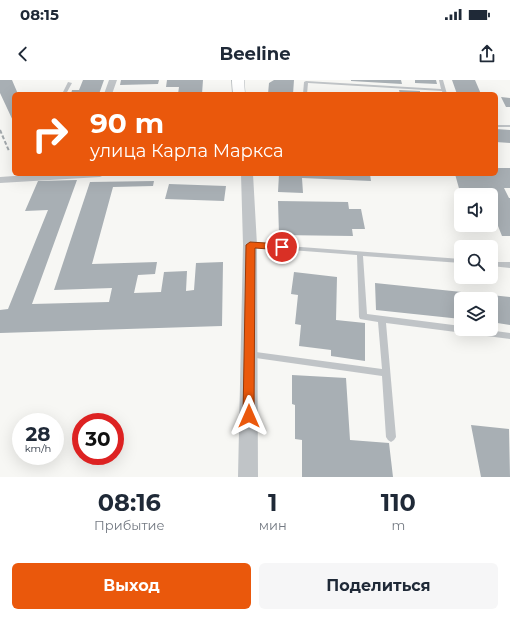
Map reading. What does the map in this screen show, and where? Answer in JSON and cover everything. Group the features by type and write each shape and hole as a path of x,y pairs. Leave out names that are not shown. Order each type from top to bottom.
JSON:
{"street":[{"path":"109,92 113,80"},
{"path":"238,80 239,92"},
{"path":"0,180 49,176"},
{"path":"247,176 250,245 248,477"}],"lane":[{"path":"305,92 306,82 445,92 441,80"},
{"path":"65,92 70,83"},
{"path":"381,87 382,92"},
{"path":"498,126 510,126"},
{"path":"250,245 454,260"},
{"path":"360,253 363,317 510,336"},
{"path":"498,264 510,265"},
{"path":"382,319 391,436"},
{"path":"249,354 386,373"}],"building":[{"path":"0,80 12,80 17,92 12,92 12,119 0,93"},
{"path":"83,80 104,80 100,92 72,92 72,90 79,90"},
{"path":"121,80 159,80 158,84 120,85"},
{"path":"167,80 203,80 202,92 178,92 179,87 166,87"},
{"path":"274,80 294,80 293,92 268,92 269,83"},
{"path":"401,80 402,84 351,81"},
{"path":"415,80 436,80 437,84 415,83"},
{"path":"452,80 475,80 480,92 456,92"},
{"path":"399,90 420,91 420,92 400,92"},
{"path":"501,97 510,98 510,107 506,107"},
{"path":"498,129 510,130 510,143 498,142"},
{"path":"498,168 510,168 510,188 504,188 510,198 510,236 502,236 498,226 498,188 459,188 456,176 498,176"},
{"path":"279,176 370,176 371,181 302,178 303,193 278,192"},
{"path":"77,180 32,304 109,302 112,288 54,290 90,182 154,181 153,186 113,187 92,264 157,262 155,274 138,275 134,293 161,292 164,272 187,271 186,291 194,290 196,263 223,262 222,326 0,333 0,310 8,309 48,210 25,211 38,181"},
{"path":"169,184 226,186 224,201 165,199"},
{"path":"278,201 348,202 349,209 361,209 365,229 352,229 353,236 279,235"},
{"path":"294,272 337,277 336,320 365,323 365,361 331,356 331,350 299,346 301,325 295,324 298,295 291,294"},
{"path":"375,283 462,292 454,292 454,318 376,310"},
{"path":"498,296 510,297 510,325 498,323"},
{"path":"292,375 346,378 350,440 389,443 393,477 302,477 302,440 295,439 295,405 292,404"},
{"path":"471,425 509,429 510,477 481,477"}],"railway":[{"path":"0,130 9,151"}],"route":[{"path":"249,416 250,245 282,247"}]}
